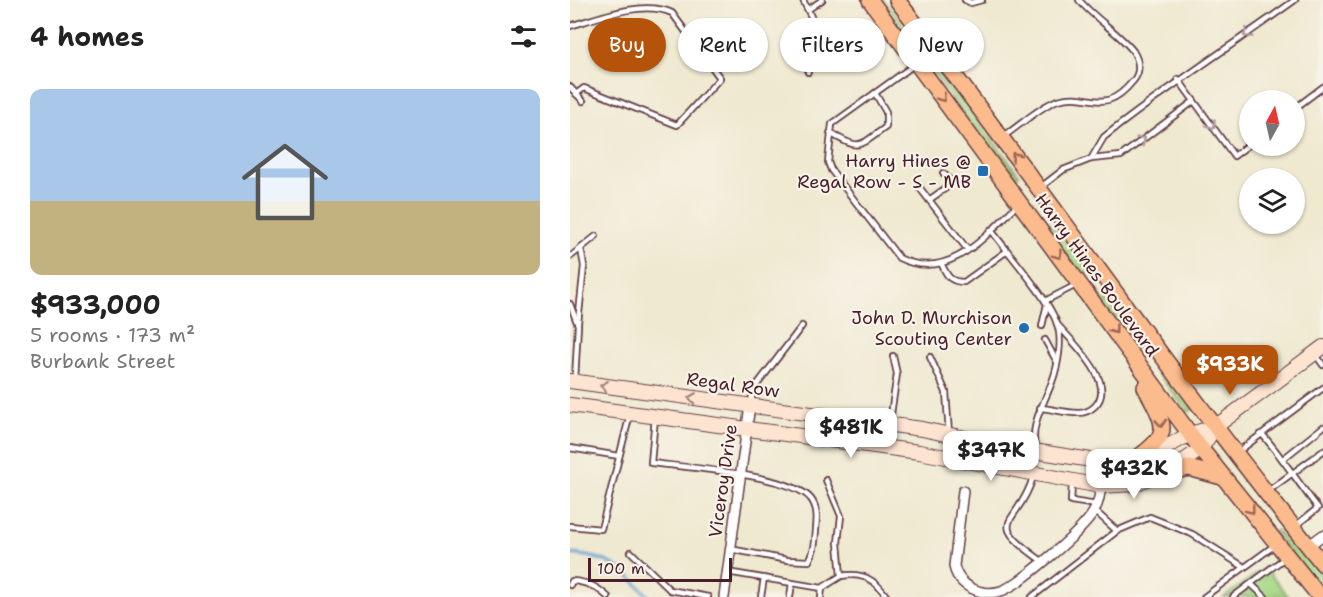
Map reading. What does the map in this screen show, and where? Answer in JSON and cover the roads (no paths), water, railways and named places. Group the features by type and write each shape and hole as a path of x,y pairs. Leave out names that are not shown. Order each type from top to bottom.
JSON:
{"main road":[{"name":"Harry Hines Boulevard","path":"870,0 897,37"},
{"name":"Harry Hines Boulevard","path":"897,0 1040,188 1123,305 1215,427 1323,564"},
{"name":"Harry Hines Boulevard","path":"923,72 1190,434 1320,597"},
{"path":"1019,203 1040,188"},
{"path":"1079,283 1089,280 1097,283 1111,300 1123,305"},
{"path":"1129,464 1157,442 1163,423 1130,352"},
{"path":"1162,474 1201,448 1215,427 1274,383 1320,355"},
{"path":"573,381 571,405 886,448 1100,486 1135,484 1162,474 1189,468 1204,470 1225,478"},
{"name":"Regal Row","path":"573,381 889,424 1102,463 1129,464 1158,454 1190,434 1215,427"},
{"path":"886,448 889,424"},
{"path":"968,462 981,458 1024,459 1036,452"}],"street":[{"name":"Viceroy Drive","path":"724,597 750,405"},
{"path":"963,491 954,566 956,574 966,586 987,593 1001,592 1074,535 1096,508 1102,463"},
{"path":"1308,546 1323,535"}],"lane":[{"path":"803,0 812,18"},
{"path":"809,9 822,0"},
{"path":"965,0 971,3 982,0"},
{"path":"1001,137 1058,100 1110,100 1126,90 1138,74 1138,64 1132,51 1093,16 1079,0"},
{"path":"1091,159 1104,137 1178,79 1203,66 1295,0"},
{"path":"570,26 642,5 663,7 672,13 720,78 677,125 584,88 576,93"},
{"path":"904,72 832,124 828,162 831,170 899,258 927,267 942,265 991,230 1019,203"},
{"path":"1178,79 1234,156 1239,152"},
{"path":"570,87 583,101"},
{"path":"1305,101 1323,87"},
{"path":"830,133 852,146 860,146 886,127 886,112 875,93"},
{"path":"1040,188 1063,170 1091,159 1121,156 1194,101"},
{"path":"929,200 952,183 944,172"},
{"path":"919,187 967,249"},
{"path":"991,230 1046,302 1057,324 1100,375 1102,392 1099,402 1090,411 1078,413 1040,408"},
{"path":"570,257 596,236"},
{"path":"573,381 584,266 581,249"},
{"path":"942,265 947,276 955,282 964,282 1007,251"},
{"path":"1046,302 1079,283"},
{"path":"1042,326 1046,302"},
{"path":"570,304 578,325"},
{"path":"1036,452 1033,433 1040,408 1053,381 1057,362 1059,336 1057,324"},
{"path":"750,405 753,390 802,326"},
{"path":"1045,340 1057,362"},
{"path":"889,424 897,374 893,356"},
{"path":"930,357 946,392 949,434"},
{"path":"1257,359 1274,383"},
{"path":"1235,453 1323,388"},
{"path":"570,526 601,529 630,413"},
{"path":"655,416 651,463 742,474 800,490 811,499 818,514 813,554 809,561 786,560 730,549"},
{"path":"1283,459 1323,427"},
{"path":"1263,434 1318,508"},
{"path":"570,448 619,456"},
{"path":"1266,493 1290,473 1323,451"},
{"path":"1033,474 1027,498 1009,519 1008,527 1016,542 1042,561"},
{"path":"826,480 842,516 838,543 841,576"},
{"path":"1072,481 1071,501 1096,508 1117,531"},
{"path":"1293,527 1323,504"},
{"path":"1032,597 1117,531 1150,517 1192,534 1244,567"},
{"path":"1204,597 1277,543"},
{"path":"631,552 670,590 708,597"},
{"path":"1233,597 1287,556"},
{"path":"727,572 822,588 841,576 854,574 879,584 888,597"},
{"path":"760,597 764,579"},
{"path":"571,582 595,586 608,597"},
{"path":"790,597 792,583"},
{"path":"1251,584 1265,597"},
{"path":"821,597 822,588"}],"waterway":[{"path":"570,554 606,561 623,571 649,597"}],"place":[{"name":"Harry Hines @ Regal Row - S - MB","path":"983,171"},
{"name":"John D. Murchison Scouting Center","path":"1024,328"}]}
